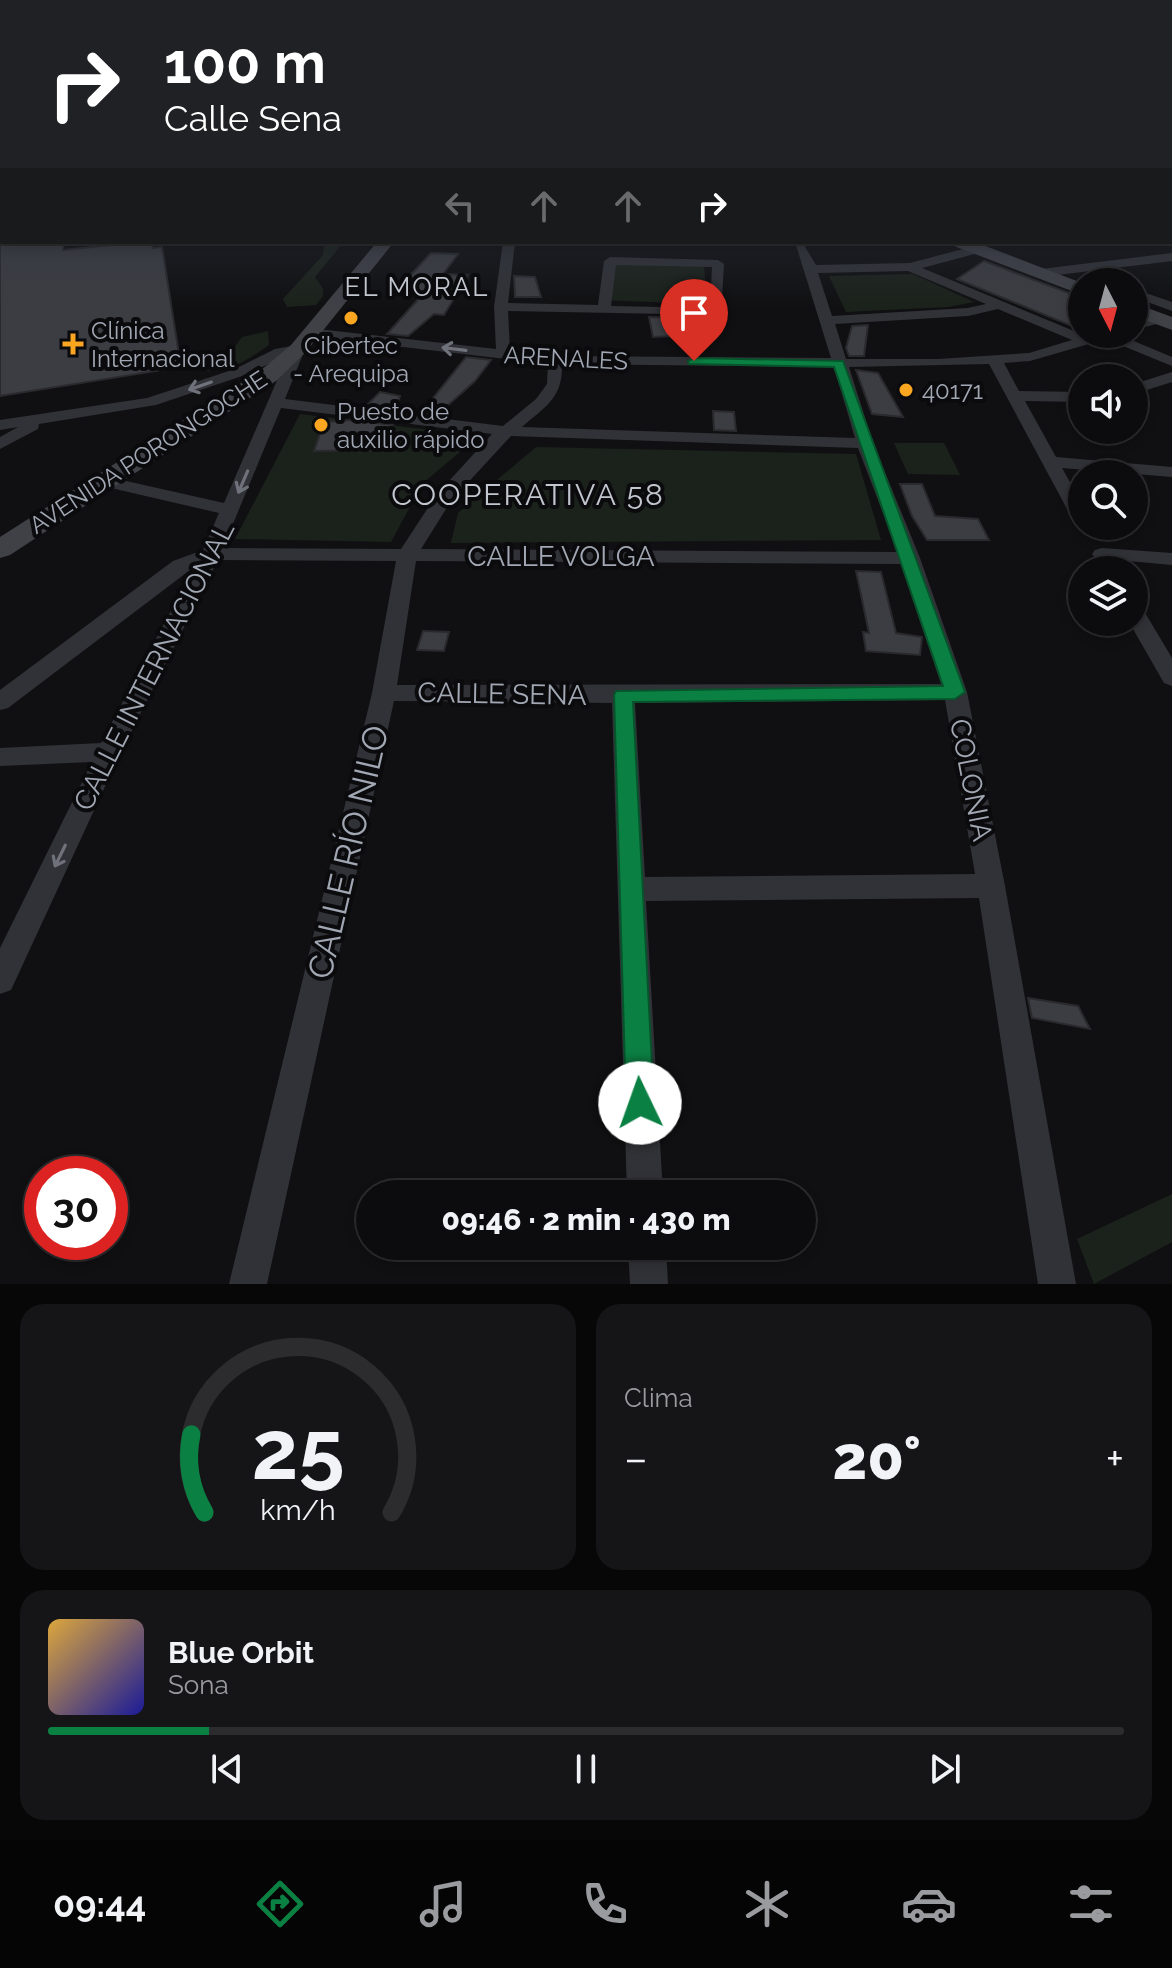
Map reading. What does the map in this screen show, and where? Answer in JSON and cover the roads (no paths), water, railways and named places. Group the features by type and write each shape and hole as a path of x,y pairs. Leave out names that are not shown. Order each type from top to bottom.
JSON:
{"main road":[{"name":"AVENIDA PORONGOCHE","path":"0,549 268,376 304,340 384,244"},
{"path":"965,244 1042,267 1068,281"},
{"path":"1148,312 1168,316"}],"street":[{"path":"503,355 501,307 509,244"},
{"name":"COLONIA","path":"800,248 811,269 865,443 910,558 955,692 991,886 1057,1284"},
{"path":"811,269 910,267 978,249"},
{"path":"1077,268 1172,257"},
{"path":"501,307 716,312 718,264 610,261 604,309"},
{"path":"910,267 1068,334"},
{"path":"1042,267 1068,269"},
{"path":"1148,302 1168,316"},
{"path":"826,320 968,312 997,305"},
{"path":"1148,322 1168,316"},
{"name":"ARENALES","path":"304,340 555,360 839,363 1030,357 1068,346"},
{"name":"CALLE INTERNACIONAL","path":"0,980 109,752 211,554 304,340"},
{"path":"0,425 161,399 240,372 304,340"},
{"path":"1140,348 1172,362"},
{"path":"994,359 1068,495"},
{"name":"CALLE RÍO NILO","path":"248,1284 384,693 407,556 435,508 499,437 542,402 555,384 555,360"},
{"path":"1148,385 1172,377"},
{"path":"1016,396 1068,397"},
{"path":"278,403 499,437 865,443"},
{"path":"0,444 48,418"},
{"path":"1049,462 1172,472"},
{"path":"104,481 231,510"},
{"path":"0,702 180,565 211,554"},
{"name":"CALLE VOLGA","path":"211,554 910,558"},
{"path":"1148,560 1172,559"},
{"path":"1148,636 1172,678"},
{"name":"CALLE SENA","path":"384,693 623,695 955,692"},
{"path":"623,695 644,1180"},
{"path":"0,757 109,752"},
{"path":"631,889 991,886"},
{"path":"648,1260 649,1284"}],"place":[{"name":"Cibertec - Arequipa","path":"351,318"},
{"name":"Clínica Internacional","path":"73,344"},
{"name":"40171","path":"906,390"},
{"name":"Puesto de auxilio rápido","path":"321,425"}],"district":[{"name":"EL MORAL","path":"417,287"},
{"name":"COOPERATIVA 58","path":"528,494"}]}
